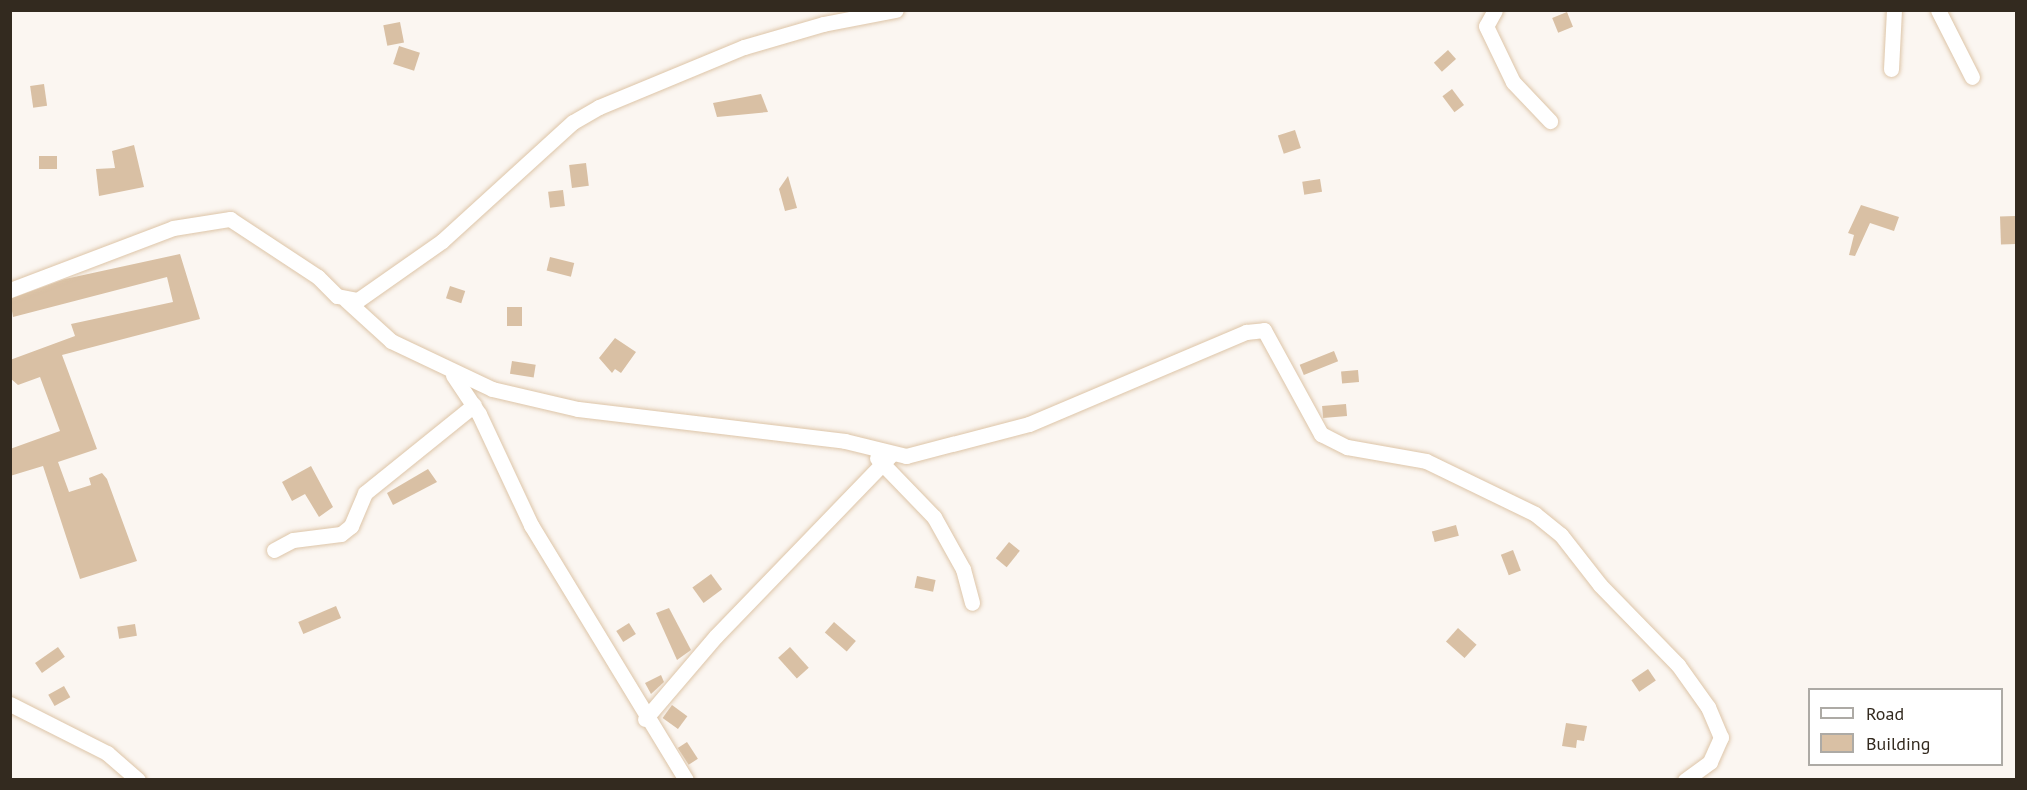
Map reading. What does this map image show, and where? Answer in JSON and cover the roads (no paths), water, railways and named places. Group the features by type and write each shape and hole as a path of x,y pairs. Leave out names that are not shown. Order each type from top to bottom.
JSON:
{"street":[{"path":"346,300 363,298 442,241 573,122 599,107 776,36 896,10"},
{"path":"1495,10 1486,26 1513,82 1550,121"},
{"path":"1892,69 1894,10"},
{"path":"1938,10 1972,77"},
{"path":"10,290 173,228 230,219 346,300 391,340 453,375 578,409 845,441 871,449 887,460 934,517 963,569 972,603"},
{"path":"645,719 716,636 887,460 929,452 1029,424 1246,332 1264,330 1321,434 1347,447 1426,461 1534,514 1569,543 1600,585 1678,665 1708,707 1721,737 1710,762 1685,780"},
{"path":"453,375 474,405 531,525 629,679 645,719 686,780"},
{"path":"274,550 293,540 341,534 351,526 365,493 474,405"},
{"path":"10,704 107,753 138,780"}]}
